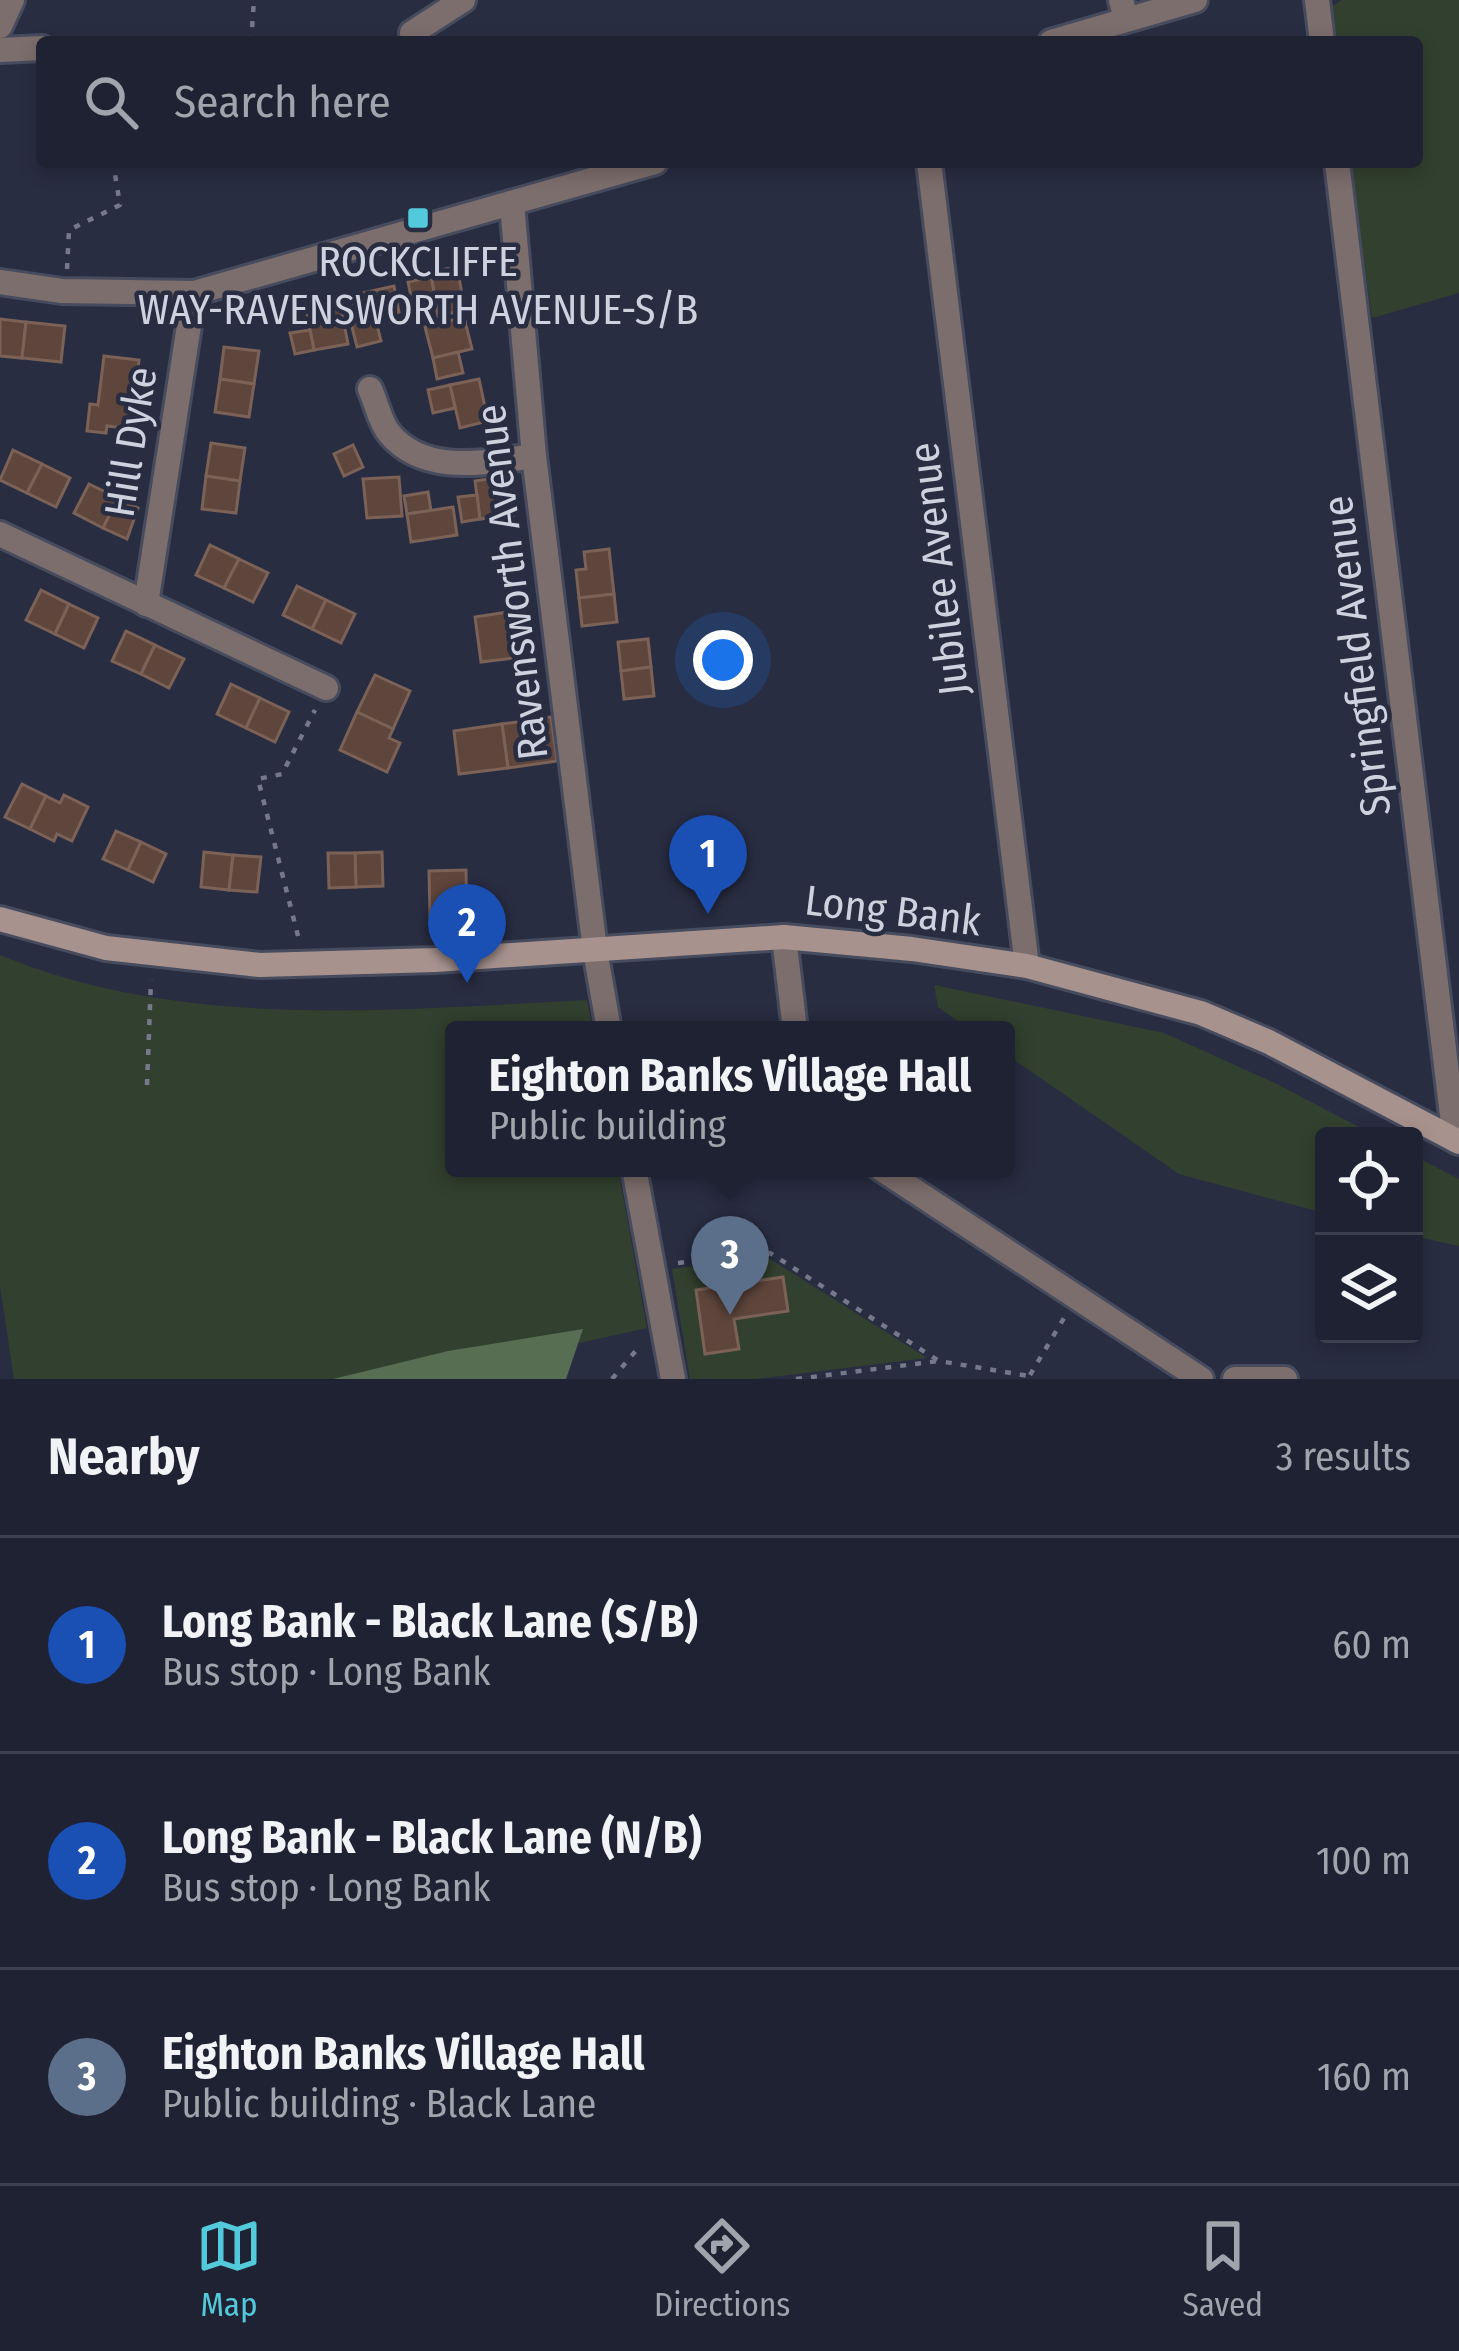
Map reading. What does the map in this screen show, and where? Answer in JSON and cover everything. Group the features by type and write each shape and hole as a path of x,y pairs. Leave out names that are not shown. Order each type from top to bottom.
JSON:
{"main road":[{"name":"Long Bank","path":"0,919 151,956 305,966 784,937 1027,966 1201,1012 1269,1042 1457,1141"}],"street":[{"path":"0,26 12,0"},
{"path":"412,33 463,0"},
{"path":"1064,36 1123,9 1195,0"},
{"path":"1318,5 1321,36"},
{"path":"0,50 36,48"},
{"path":"0,282 62,291 194,293 635,168"},
{"name":"Jubilee Avenue","path":"930,168 1027,966"},
{"name":"Springfield Avenue","path":"1337,168 1457,1141"},
{"name":"Ravensworth Avenue","path":"512,204 534,456 607,1021"},
{"name":"Hill Dyke","path":"146,604 194,293"},
{"path":"370,389 388,432 417,456 459,464 534,456"},
{"name":"Hill Dyke","path":"0,534 326,688"},
{"path":"784,937 794,1021"},
{"path":"636,1177 673,1379"},
{"path":"894,1177 1201,1379"},
{"path":"1235,1379 1285,1379"}],"path":[{"path":"251,36 254,0"},
{"path":"67,270 70,230 120,205 114,168"},
{"path":"305,966 258,779 282,774 326,688"},
{"path":"147,1085 151,956"},
{"path":"652,1266 770,1253 939,1360"},
{"path":"796,1379 939,1360 1029,1378 1076,1298"},
{"path":"612,1379 662,1320"}],"green space":[{"path":"1342,0 1459,0 1459,293 1372,318 1350,168 1423,168 1423,36 1330,36 1326,10"},
{"path":"0,955 70,979 142,996 215,1005 364,1010 587,1000 591,1021 445,1021 445,1177 620,1177 647,1328 419,1379 14,1379 0,1286"},
{"path":"934,985 1164,1033 1359,1127 1315,1127 1315,1211 1179,1174 1015,1060 1015,1021 958,1021 938,1007"},
{"path":"1423,1161 1459,1179 1459,1246 1423,1238"},
{"path":"767,1257 927,1358 755,1379 690,1379 672,1269"},
{"path":"583,1329 566,1379 333,1379 448,1351"}],"building":[{"path":"457,267 465,310 438,316 430,272"},
{"path":"431,277 436,302 413,307 408,282"},
{"path":"394,286 399,312 351,323 345,297"},
{"path":"341,308 348,344 314,350 307,314"},
{"path":"375,317 381,341 357,347 351,323"},
{"path":"464,317 472,349 433,358 425,327"},
{"path":"0,319 26,322 22,358 0,356"},
{"path":"26,322 65,326 61,362 22,358"},
{"path":"310,330 314,350 295,354 290,333"},
{"path":"224,347 259,351 254,384 220,379"},
{"path":"458,352 463,373 437,379 433,358"},
{"path":"104,356 139,360 132,429 107,426 106,433 87,431 90,404 98,405"},
{"path":"220,379 254,384 249,417 215,412"},
{"path":"479,379 488,421 460,428 450,385"},
{"path":"450,385 455,408 433,413 428,390"},
{"path":"211,443 245,448 240,481 206,476"},
{"path":"353,445 363,467 344,476 334,454"},
{"path":"13,450 42,464 27,493 0,480"},
{"path":"42,464 70,478 56,507 27,493"},
{"path":"206,476 240,481 236,513 202,509"},
{"path":"509,476 514,515 480,519 475,481"},
{"path":"399,477 402,516 367,518 363,479"},
{"path":"89,484 118,498 103,528 74,513"},
{"path":"428,492 431,511 407,514 404,496"},
{"path":"477,495 480,519 462,522 458,497"},
{"path":"118,498 138,508 127,539 103,528"},
{"path":"453,507 457,535 411,542 407,514"},
{"path":"210,545 239,559 224,588 196,575"},
{"path":"609,549 614,594 579,598 576,570 586,569 584,552"},
{"path":"239,559 268,573 253,602 224,588"},
{"path":"297,586 326,600 312,629 283,615"},
{"path":"41,590 69,604 55,634 26,620"},
{"path":"614,594 617,622 582,626 579,598"},
{"path":"326,600 355,614 341,643 312,629"},
{"path":"69,604 98,618 84,648 55,634"},
{"path":"508,612 514,658 481,662 475,617"},
{"path":"126,631 155,645 141,674 112,661"},
{"path":"648,639 651,667 621,671 618,642"},
{"path":"155,645 184,659 169,688 141,674"},
{"path":"651,667 654,696 624,699 621,671"},
{"path":"375,675 410,691 393,729 357,712"},
{"path":"231,684 260,698 246,728 217,714"},
{"path":"260,698 289,712 275,742 246,728"},
{"path":"357,712 393,729 389,738 400,743 387,772 340,750"},
{"path":"551,717 557,761 508,768 502,724"},
{"path":"502,724 508,768 459,774 454,731"},
{"path":"22,784 46,796 30,829 5,817"},
{"path":"64,795 88,807 72,841 57,834 54,841 30,829 46,796 60,803"},
{"path":"116,831 141,842 128,870 103,859"},
{"path":"141,842 166,854 153,882 128,870"},
{"path":"204,852 233,855 229,890 201,887"},
{"path":"382,852 383,886 356,887 355,853"},
{"path":"328,853 355,853 356,887 329,888"},
{"path":"233,855 261,857 257,892 229,890"},
{"path":"466,870 467,918 430,919 429,871"},
{"path":"783,1277 788,1311 734,1319 739,1349 705,1354 696,1290"}],"place":[{"name":"ROCKCLIFFE WAY-RAVENSWORTH AVENUE-S/B","path":"418,218"},
{"name":"Long Bank - Black Lane (S/B)","path":"708,914"},
{"name":"Long Bank - Black Lane (N/B)","path":"467,983"},
{"name":"Eighton Banks Village Hall","path":"730,1315"}]}
